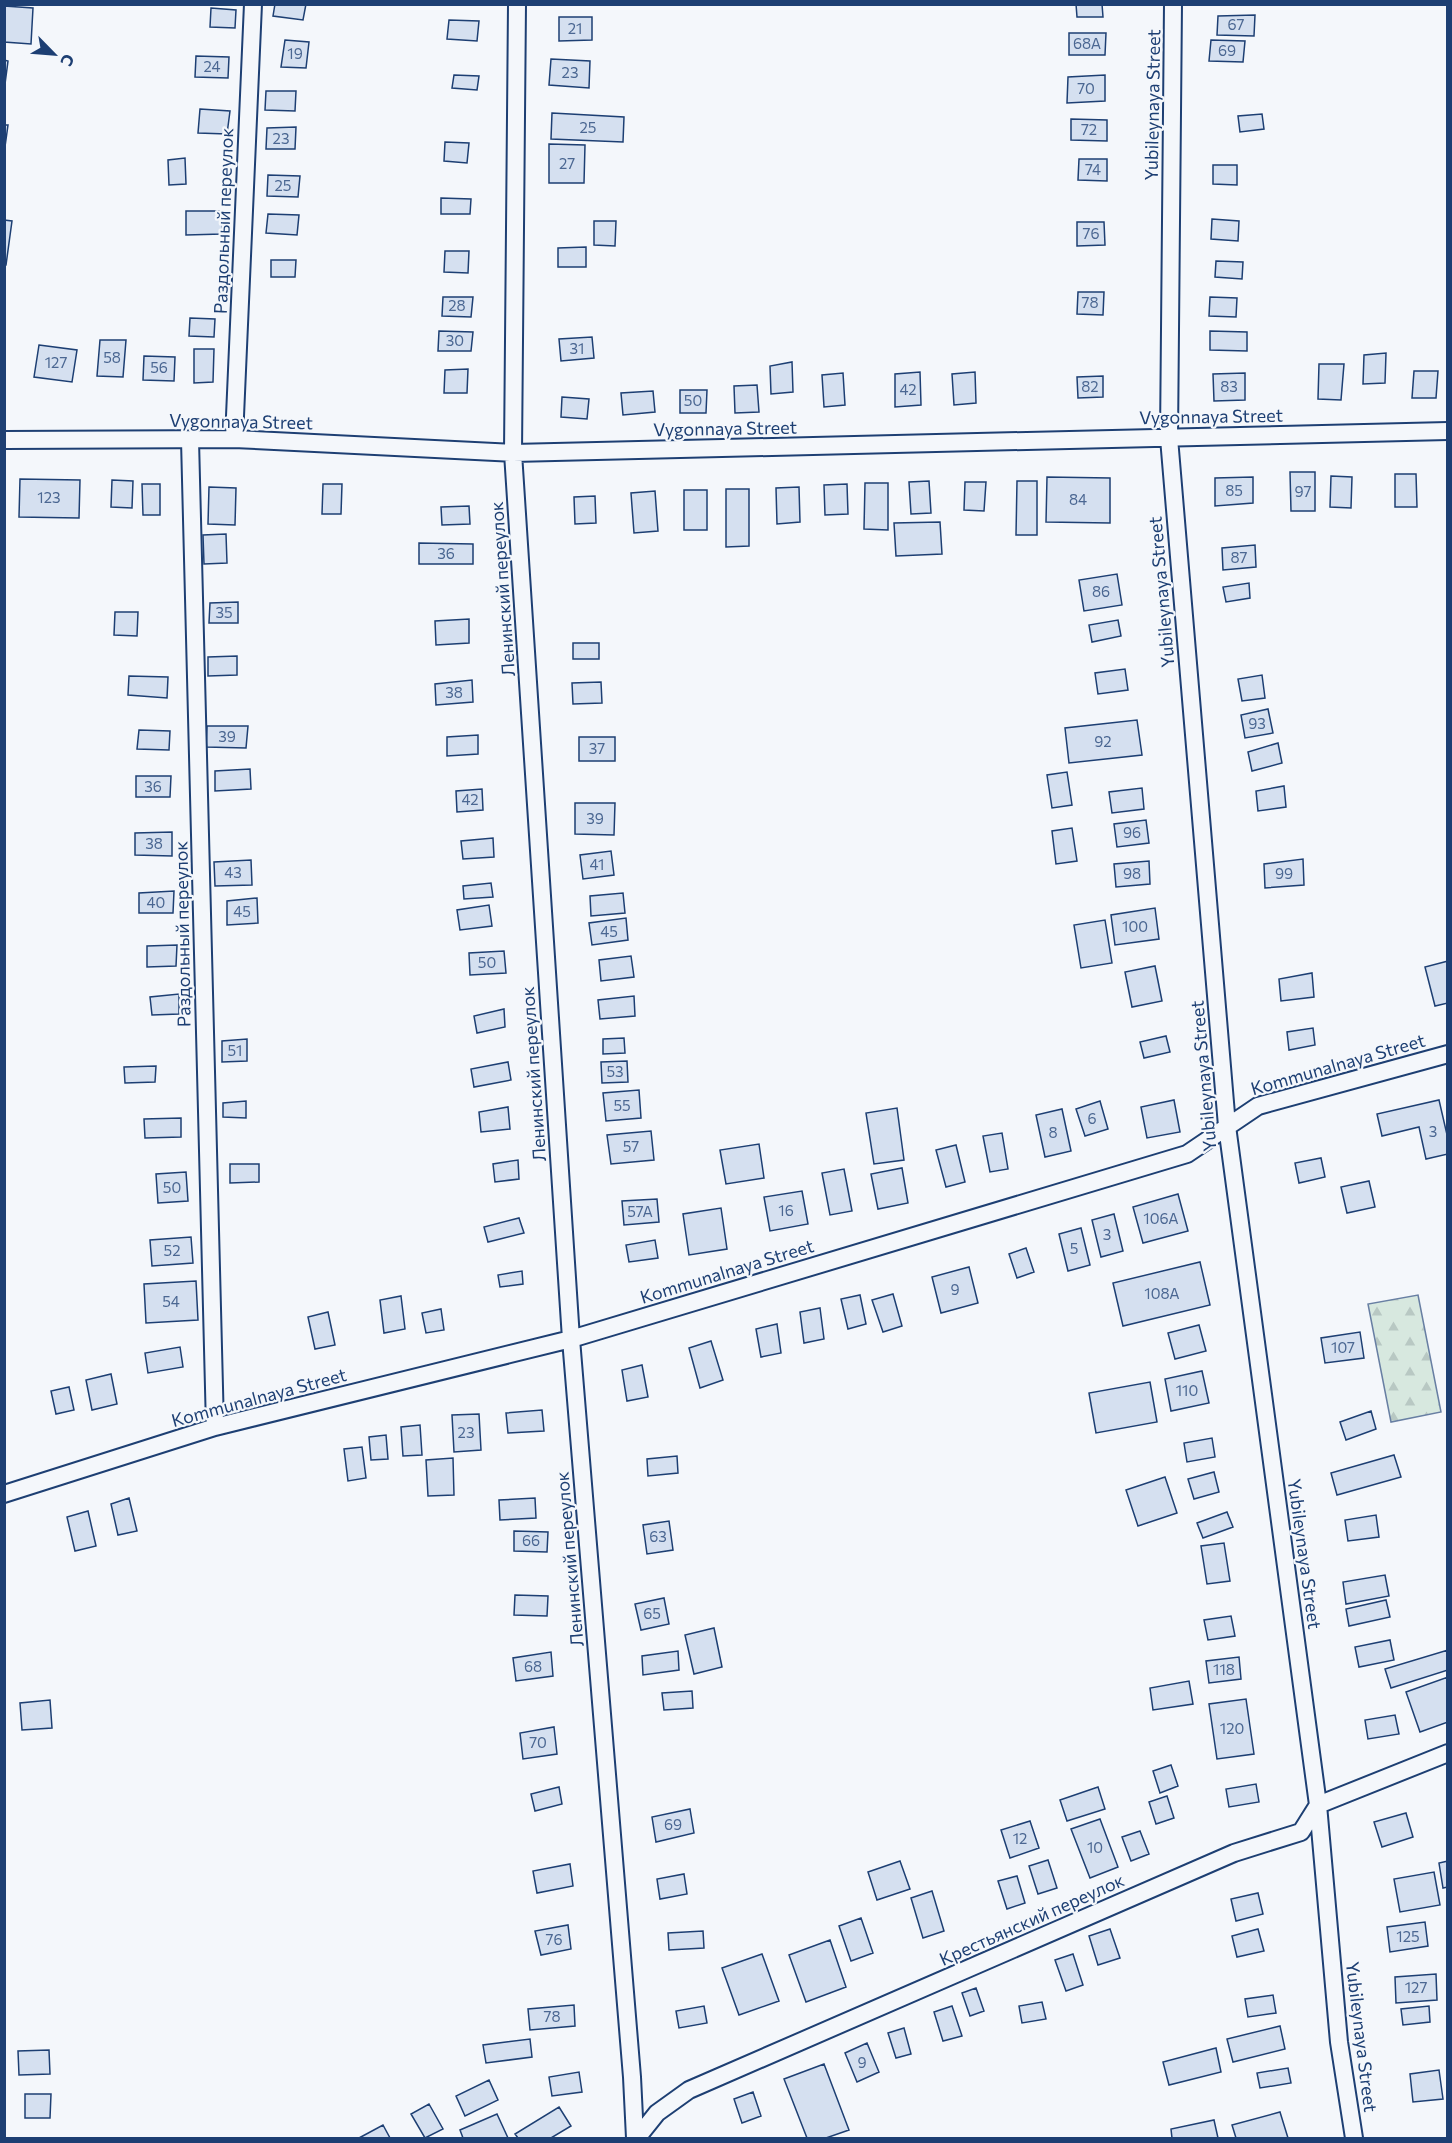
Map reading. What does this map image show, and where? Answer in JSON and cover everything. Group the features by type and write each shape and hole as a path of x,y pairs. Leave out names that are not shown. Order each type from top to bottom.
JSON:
{"street":[{"name":"Раздольный переулок","path":"234,439 253,4"},
{"name":"Ленинский переулок","path":"518,4 513,453 571,1339 636,2139"},
{"name":"Yubileynaya Street","path":"1173,4 1169,438 1227,1126 1318,1805 1339,2042 1354,2139"},
{"name":"Vygonnaya Street","path":"4,440 234,439 513,453 1448,431"},
{"name":"Раздольный переулок","path":"190,440 215,1427"},
{"name":"Kommunalnaya Street","path":"4,1494 215,1427 571,1339 1187,1154 1258,1106 1448,1054"},
{"path":"1318,1805 1448,1753"},
{"name":"Крестьянский переулок","path":"636,2139 657,2113 689,2090 1234,1853 1301,1832 1318,1805"}],"green space":[{"path":"1418,1295 1441,1412 1391,1422 1368,1304"}],"building":[{"path":"275,4 306,4 303,20 273,16"},
{"path":"1076,4 1102,4 1103,17 1077,17"},
{"path":"4,6 33,8 31,44 4,42"},
{"path":"211,8 236,10 235,28 210,27"},
{"path":"1255,15 1254,36 1217,35 1218,16"},
{"path":"559,17 592,17 592,40 559,41"},
{"path":"449,20 479,21 477,41 447,39"},
{"path":"1069,33 1106,33 1105,55 1069,55"},
{"path":"285,40 309,42 306,68 281,67"},
{"path":"1211,40 1245,41 1243,62 1209,61"},
{"path":"196,56 229,57 228,78 195,77"},
{"path":"551,59 590,61 589,88 549,85"},
{"path":"4,60 8,61 5,84 4,84"},
{"path":"454,75 479,76 477,90 452,88"},
{"path":"1105,75 1105,101 1067,103 1068,77"},
{"path":"266,91 296,91 295,111 265,110"},
{"path":"200,109 230,111 227,134 198,133"},
{"path":"552,113 624,117 623,142 551,139"},
{"path":"1262,114 1264,129 1240,132 1238,116"},
{"path":"1071,119 1107,120 1107,141 1071,140"},
{"path":"4,125 8,125 4,154"},
{"path":"296,127 295,149 266,149 267,128"},
{"path":"445,142 469,143 467,163 444,161"},
{"path":"549,144 585,145 584,183 549,183"},
{"path":"185,158 186,184 169,185 168,160"},
{"path":"1079,159 1107,159 1107,181 1078,180"},
{"path":"1213,165 1237,165 1237,185 1213,184"},
{"path":"268,175 300,176 298,197 267,196"},
{"path":"441,198 471,199 470,214 441,214"},
{"path":"186,211 223,211 222,234 186,235"},
{"path":"268,214 299,215 297,235 266,233"},
{"path":"1212,219 1239,221 1238,241 1211,239"},
{"path":"4,220 12,221 6,265 4,265"},
{"path":"594,221 616,221 615,246 594,245"},
{"path":"1077,222 1104,222 1105,245 1077,246"},
{"path":"586,247 586,267 558,267 558,248"},
{"path":"445,251 469,251 468,273 444,272"},
{"path":"271,260 296,260 295,277 271,277"},
{"path":"1216,261 1243,262 1242,279 1215,277"},
{"path":"1078,292 1104,292 1103,315 1077,314"},
{"path":"443,297 473,297 471,317 442,316"},
{"path":"1210,297 1237,298 1236,317 1209,316"},
{"path":"190,318 215,319 214,337 189,336"},
{"path":"439,331 473,332 471,351 438,351"},
{"path":"1210,331 1247,332 1247,351 1210,350"},
{"path":"592,337 594,358 561,361 559,339"},
{"path":"100,340 126,340 123,377 97,376"},
{"path":"39,345 77,350 72,382 34,377"},
{"path":"194,349 214,349 213,382 194,383"},
{"path":"1386,353 1385,383 1363,384 1364,355"},
{"path":"144,356 175,357 174,381 143,380"},
{"path":"792,362 793,392 771,394 770,366"},
{"path":"1319,364 1344,364 1341,400 1318,399"},
{"path":"468,369 467,393 444,393 445,370"},
{"path":"1414,371 1438,371 1436,398 1412,398"},
{"path":"920,372 921,405 895,407 895,374"},
{"path":"975,372 976,403 954,405 952,374"},
{"path":"843,373 845,405 824,407 822,375"},
{"path":"1245,373 1245,400 1214,401 1213,374"},
{"path":"1103,376 1103,397 1078,398 1077,377"},
{"path":"757,385 759,412 735,413 734,386"},
{"path":"680,390 707,390 706,413 680,413"},
{"path":"653,391 655,412 623,415 621,393"},
{"path":"562,397 589,399 587,419 561,417"},
{"path":"1290,472 1315,472 1315,511 1291,511"},
{"path":"1395,474 1416,474 1417,507 1395,507"},
{"path":"1331,476 1352,477 1351,508 1330,507"},
{"path":"1047,477 1110,478 1110,523 1046,522"},
{"path":"1253,477 1253,503 1215,506 1215,478"},
{"path":"20,479 80,480 79,518 19,517"},
{"path":"112,480 133,481 132,508 111,507"},
{"path":"929,481 931,513 911,514 909,482"},
{"path":"1017,481 1037,481 1037,535 1016,535"},
{"path":"965,482 986,482 984,511 964,510"},
{"path":"865,483 888,483 888,530 864,529"},
{"path":"142,484 160,484 160,515 143,515"},
{"path":"323,484 342,484 341,514 322,514"},
{"path":"847,484 848,514 825,515 824,485"},
{"path":"209,487 236,488 235,525 208,524"},
{"path":"799,487 800,522 777,524 776,488"},
{"path":"726,489 749,489 749,546 726,547"},
{"path":"684,490 707,490 707,530 684,530"},
{"path":"655,491 658,531 634,533 631,493"},
{"path":"595,496 596,523 575,524 574,497"},
{"path":"469,506 470,524 442,525 441,507"},
{"path":"940,522 942,554 896,556 894,523"},
{"path":"226,534 227,563 204,564 203,535"},
{"path":"419,543 473,544 473,564 419,564"},
{"path":"1255,545 1256,567 1223,570 1222,548"},
{"path":"1117,574 1122,605 1084,611 1079,580"},
{"path":"1249,583 1250,598 1226,602 1223,587"},
{"path":"238,602 238,623 209,623 210,603"},
{"path":"115,612 138,612 137,636 114,635"},
{"path":"469,619 469,643 436,645 435,621"},
{"path":"1118,620 1121,636 1092,642 1089,625"},
{"path":"573,643 599,643 599,659 573,659"},
{"path":"237,656 237,675 208,676 208,657"},
{"path":"1125,669 1128,690 1098,694 1095,673"},
{"path":"1262,675 1265,698 1242,701 1238,679"},
{"path":"129,676 168,677 167,698 128,695"},
{"path":"472,680 473,702 436,705 435,684"},
{"path":"601,682 602,703 573,704 572,683"},
{"path":"1268,709 1273,733 1245,738 1241,715"},
{"path":"1137,720 1142,755 1069,763 1065,728"},
{"path":"207,726 248,726 246,748 206,747"},
{"path":"139,730 170,731 169,750 137,749"},
{"path":"478,735 478,754 447,756 447,737"},
{"path":"579,737 615,737 615,761 579,761"},
{"path":"1278,743 1282,763 1252,771 1248,752"},
{"path":"250,769 251,789 215,791 215,771"},
{"path":"1067,772 1072,805 1052,808 1047,775"},
{"path":"136,776 171,776 170,797 136,797"},
{"path":"1284,786 1286,807 1258,811 1256,791"},
{"path":"1142,788 1144,809 1112,813 1109,792"},
{"path":"482,789 483,810 457,812 456,791"},
{"path":"575,803 615,803 614,835 575,834"},
{"path":"1146,820 1149,843 1117,847 1114,824"},
{"path":"1072,828 1077,861 1056,864 1052,831"},
{"path":"172,832 172,856 135,855 135,833"},
{"path":"493,838 494,857 463,859 461,841"},
{"path":"611,851 614,875 583,879 580,855"},
{"path":"1303,859 1304,885 1265,888 1264,864"},
{"path":"251,860 252,885 215,886 214,862"},
{"path":"1149,861 1150,884 1116,887 1114,864"},
{"path":"491,883 493,897 464,899 463,886"},
{"path":"174,891 173,913 139,913 139,893"},
{"path":"623,893 625,913 591,916 590,896"},
{"path":"257,898 258,923 227,925 227,901"},
{"path":"489,905 492,926 460,930 457,910"},
{"path":"1155,908 1159,939 1115,945 1111,915"},
{"path":"626,918 628,940 592,945 589,923"},
{"path":"1105,920 1112,963 1081,968 1074,925"},
{"path":"177,945 176,966 147,967 147,946"},
{"path":"504,951 506,973 470,975 469,953"},
{"path":"631,956 634,977 601,981 599,960"},
{"path":"1448,961 1448,1003 1435,1006 1425,967"},
{"path":"1155,966 1162,1001 1132,1007 1125,972"},
{"path":"1312,973 1314,997 1281,1001 1279,979"},
{"path":"179,994 179,1014 152,1015 150,997"},
{"path":"634,996 635,1016 600,1019 598,1000"},
{"path":"504,1009 505,1027 477,1033 474,1016"},
{"path":"1313,1028 1315,1045 1289,1050 1287,1032"},
{"path":"1166,1036 1170,1052 1144,1058 1140,1042"},
{"path":"624,1038 625,1053 603,1054 603,1039"},
{"path":"247,1039 247,1061 222,1062 222,1041"},
{"path":"627,1061 628,1082 602,1083 601,1062"},
{"path":"508,1062 511,1080 474,1087 471,1069"},
{"path":"156,1066 155,1082 125,1083 124,1067"},
{"path":"639,1090 641,1118 606,1121 603,1093"},
{"path":"1174,1100 1180,1132 1147,1138 1141,1107"},
{"path":"1439,1100 1448,1139 1448,1154 1426,1159 1419,1127 1382,1136 1377,1114"},
{"path":"246,1101 246,1118 223,1117 223,1103"},
{"path":"1100,1101 1108,1129 1085,1136 1076,1109"},
{"path":"508,1107 510,1129 481,1132 479,1112"},
{"path":"897,1108 904,1160 874,1164 866,1113"},
{"path":"1062,1109 1071,1151 1045,1157 1036,1115"},
{"path":"181,1118 181,1137 145,1138 144,1119"},
{"path":"651,1131 654,1160 611,1164 607,1135"},
{"path":"1002,1133 1008,1169 990,1172 983,1136"},
{"path":"759,1144 764,1178 726,1184 720,1150"},
{"path":"956,1145 965,1182 946,1187 936,1150"},
{"path":"1321,1158 1325,1177 1299,1183 1295,1163"},
{"path":"518,1160 519,1179 495,1182 493,1164"},
{"path":"230,1164 259,1164 259,1182 230,1183"},
{"path":"902,1168 908,1203 878,1209 871,1174"},
{"path":"844,1169 852,1211 830,1215 822,1173"},
{"path":"186,1172 188,1201 158,1203 156,1174"},
{"path":"1369,1181 1375,1207 1347,1213 1341,1187"},
{"path":"802,1191 808,1224 770,1231 764,1197"},
{"path":"1178,1194 1188,1231 1143,1243 1133,1207"},
{"path":"657,1199 659,1222 624,1225 622,1201"},
{"path":"721,1208 727,1249 689,1255 683,1214"},
{"path":"1114,1214 1123,1251 1101,1257 1092,1220"},
{"path":"519,1218 524,1233 488,1242 484,1227"},
{"path":"1081,1228 1090,1265 1068,1271 1059,1234"},
{"path":"191,1237 193,1263 152,1266 150,1240"},
{"path":"655,1240 658,1258 629,1262 626,1245"},
{"path":"1026,1248 1034,1272 1017,1278 1009,1254"},
{"path":"1200,1262 1210,1305 1123,1326 1113,1283"},
{"path":"969,1267 978,1303 941,1313 932,1277"},
{"path":"522,1271 523,1284 500,1287 498,1275"},
{"path":"196,1281 198,1320 146,1323 144,1284"},
{"path":"893,1294 902,1326 883,1332 872,1300"},
{"path":"860,1295 866,1324 848,1329 841,1299"},
{"path":"401,1296 405,1329 384,1333 380,1300"},
{"path":"820,1308 824,1339 804,1343 800,1312"},
{"path":"441,1309 444,1330 426,1333 422,1313"},
{"path":"328,1312 335,1345 315,1349 308,1317"},
{"path":"777,1324 781,1353 761,1357 756,1329"},
{"path":"1199,1325 1206,1351 1175,1359 1168,1333"},
{"path":"1360,1332 1364,1358 1325,1363 1321,1338"},
{"path":"711,1341 723,1380 700,1388 689,1348"},
{"path":"180,1347 183,1367 148,1373 145,1353"},
{"path":"642,1365 648,1397 627,1401 622,1370"},
{"path":"1202,1371 1209,1403 1171,1411 1165,1379"},
{"path":"111,1374 117,1404 92,1410 86,1380"},
{"path":"1150,1382 1157,1422 1096,1433 1089,1393"},
{"path":"69,1387 74,1410 56,1414 51,1391"},
{"path":"542,1410 544,1431 508,1433 506,1413"},
{"path":"1371,1411 1376,1429 1346,1440 1340,1422"},
{"path":"479,1414 481,1450 454,1452 452,1415"},
{"path":"420,1425 422,1455 403,1456 401,1427"},
{"path":"386,1435 388,1459 371,1460 369,1437"},
{"path":"1212,1438 1215,1457 1187,1462 1184,1443"},
{"path":"362,1447 366,1478 348,1481 344,1449"},
{"path":"1394,1455 1401,1477 1337,1495 1331,1473"},
{"path":"677,1456 678,1473 648,1476 647,1459"},
{"path":"453,1458 454,1495 428,1496 426,1460"},
{"path":"1214,1472 1219,1492 1194,1499 1188,1479"},
{"path":"1165,1477 1177,1513 1138,1526 1126,1490"},
{"path":"129,1498 137,1531 118,1535 111,1504"},
{"path":"535,1498 536,1518 500,1520 499,1500"},
{"path":"88,1511 96,1546 75,1551 67,1517"},
{"path":"1227,1512 1233,1527 1203,1538 1197,1523"},
{"path":"1376,1515 1379,1537 1348,1541 1345,1520"},
{"path":"669,1521 673,1550 647,1554 643,1525"},
{"path":"514,1531 548,1532 547,1552 514,1551"},
{"path":"1224,1543 1230,1581 1207,1584 1201,1546"},
{"path":"1385,1575 1389,1596 1346,1604 1343,1582"},
{"path":"515,1595 548,1596 547,1616 514,1615"},
{"path":"664,1598 669,1624 641,1630 635,1604"},
{"path":"1386,1600 1390,1617 1349,1626 1346,1609"},
{"path":"1231,1616 1235,1636 1208,1640 1204,1620"},
{"path":"714,1628 722,1667 694,1674 685,1635"},
{"path":"1390,1640 1394,1660 1359,1667 1355,1647"},
{"path":"1448,1650 1448,1670 1391,1688 1385,1669"},
{"path":"678,1651 679,1670 643,1675 642,1656"},
{"path":"551,1652 553,1676 516,1681 513,1658"},
{"path":"1239,1657 1241,1679 1209,1683 1206,1661"},
{"path":"1448,1677 1448,1722 1420,1732 1406,1692"},
{"path":"1189,1681 1193,1704 1153,1710 1150,1688"},
{"path":"692,1691 693,1708 664,1710 662,1693"},
{"path":"1246,1699 1254,1754 1217,1759 1209,1704"},
{"path":"50,1700 52,1728 22,1730 20,1703"},
{"path":"1395,1715 1399,1734 1368,1739 1365,1720"},
{"path":"554,1727 557,1754 523,1759 520,1733"},
{"path":"1171,1765 1178,1786 1160,1793 1153,1771"},
{"path":"1256,1784 1259,1802 1229,1807 1226,1789"},
{"path":"559,1787 562,1804 535,1811 531,1794"},
{"path":"1098,1787 1105,1809 1067,1821 1060,1800"},
{"path":"1167,1796 1174,1818 1156,1824 1149,1802"},
{"path":"690,1809 694,1833 656,1842 652,1817"},
{"path":"1406,1813 1413,1837 1382,1847 1374,1822"},
{"path":"1100,1819 1118,1867 1090,1878 1071,1829"},
{"path":"1030,1821 1039,1848 1010,1858 1001,1830"},
{"path":"1140,1831 1149,1854 1131,1861 1122,1837"},
{"path":"1048,1860 1057,1888 1038,1894 1029,1866"},
{"path":"900,1861 910,1889 877,1900 868,1872"},
{"path":"1448,1861 1448,1887 1443,1888 1439,1863"},
{"path":"570,1864 573,1886 537,1893 533,1871"},
{"path":"1434,1872 1440,1905 1400,1912 1394,1879"},
{"path":"684,1874 687,1894 660,1899 657,1879"},
{"path":"1017,1876 1025,1903 1007,1909 998,1881"},
{"path":"932,1891 944,1931 923,1938 911,1898"},
{"path":"1258,1893 1263,1914 1236,1921 1231,1899"},
{"path":"861,1918 873,1953 851,1961 839,1926"},
{"path":"1425,1922 1428,1946 1390,1952 1387,1927"},
{"path":"568,1925 571,1949 541,1955 535,1931"},
{"path":"1110,1929 1120,1958 1098,1965 1089,1936"},
{"path":"1258,1929 1264,1951 1237,1957 1232,1936"},
{"path":"703,1931 704,1948 669,1950 668,1933"},
{"path":"830,1940 846,1987 806,2002 789,1955"},
{"path":"762,1954 779,2001 739,2015 722,1968"},
{"path":"1073,1954 1083,1985 1066,1991 1055,1960"},
{"path":"1436,1974 1437,2000 1396,2003 1395,1977"},
{"path":"976,1988 984,2011 970,2016 962,1993"},
{"path":"1273,1995 1276,2013 1248,2017 1245,1999"},
{"path":"1042,2002 1046,2019 1022,2023 1019,2006"},
{"path":"574,2005 575,2026 530,2030 528,2009"},
{"path":"704,2006 707,2023 679,2028 676,2011"},
{"path":"952,2006 962,2036 943,2041 934,2012"},
{"path":"1429,2006 1430,2022 1403,2025 1401,2009"},
{"path":"1280,2026 1285,2049 1233,2062 1227,2039"},
{"path":"904,2028 911,2054 896,2058 888,2033"},
{"path":"530,2039 532,2057 486,2063 483,2045"},
{"path":"867,2043 879,2072 857,2082 845,2053"},
{"path":"1216,2048 1221,2072 1169,2085 1163,2062"},
{"path":"49,2050 50,2074 19,2075 18,2051"},
{"path":"824,2064 849,2130 826,2138 807,2138 784,2079"},
{"path":"1288,2068 1291,2083 1260,2088 1257,2073"},
{"path":"1439,2070 1443,2099 1413,2102 1410,2074"},
{"path":"579,2072 582,2092 552,2096 549,2077"},
{"path":"489,2080 498,2100 465,2116 456,2096"},
{"path":"753,2092 761,2116 742,2123 734,2099"},
{"path":"25,2094 51,2094 50,2118 25,2118"},
{"path":"429,2104 443,2129 425,2138 411,2114"},
{"path":"559,2107 571,2126 551,2138 518,2138 515,2134"},
{"path":"1280,2112 1288,2138 1236,2138 1232,2125"},
{"path":"497,2114 508,2138 463,2138 460,2130"},
{"path":"1214,2120 1218,2138 1172,2138 1171,2129"},
{"path":"383,2125 390,2138 359,2138"}]}
